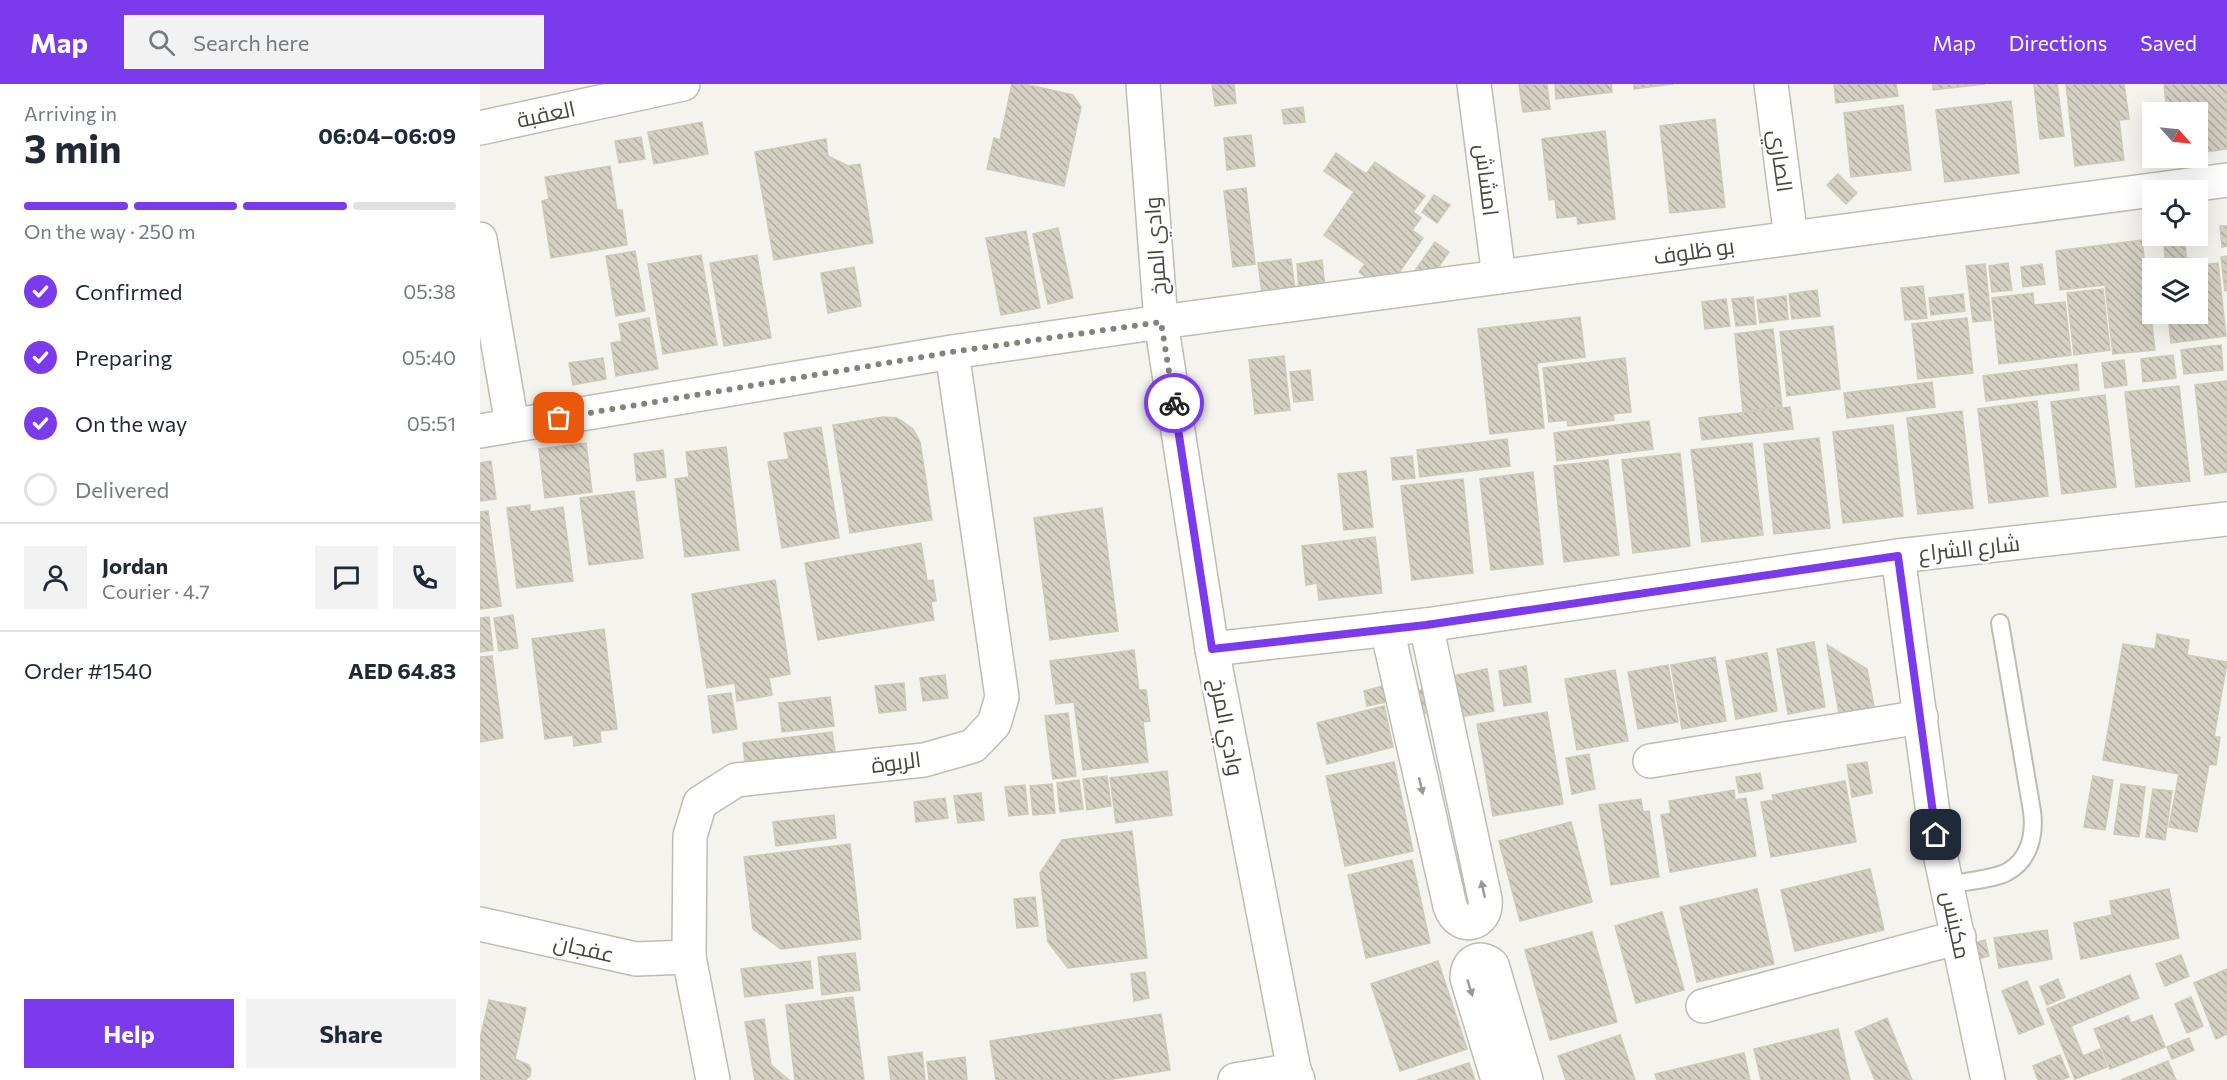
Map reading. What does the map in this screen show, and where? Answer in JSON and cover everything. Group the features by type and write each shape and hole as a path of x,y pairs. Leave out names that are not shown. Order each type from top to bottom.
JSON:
{"street":[{"name":"العقبة","path":"480,128 683,84"},
{"name":"وادي المرخ","path":"1143,84 1161,322 1212,649 1296,1075"},
{"name":"امشاش","path":"1474,84 1499,277"},
{"name":"الصاري","path":"1770,84 1791,238"},
{"name":"بو ظلوف","path":"480,431 952,352 2227,180"},
{"path":"480,239 512,425"},
{"name":"الربوة","path":"713,1080 690,957 690,836 700,802 736,780 924,760 973,746 994,724 1002,697 952,352"},
{"name":"شارع الشراع","path":"1212,649 1426,625 1898,556 2227,519"},
{"name":"مكينس","path":"1898,556 1936,835 1988,1080"},
{"path":"1387,629 1412,747 1452,914 1459,921 1466,923 1482,916 1486,908 1426,625"},
{"path":"1650,761 1921,717"},
{"path":"1412,747 1451,738"},
{"path":"1433,837 1470,829"},
{"name":"عفجان","path":"480,924 636,959 690,957"},
{"path":"1703,1006 1959,937"},
{"path":"1498,1080 1500,1038 1526,1080"},
{"path":"1235,1080 1296,1075"}],"lane":[{"path":"1947,885 2006,873 2026,853 2032,840 2034,826 2032,811 2000,623"}],"building":[{"path":"1012,84 1024,84 1073,95 1081,107 1064,186 987,169 994,138 1000,140"},
{"path":"1212,84 1234,84 1236,103 1215,106"},
{"path":"1547,84 1550,109 1523,112 1519,85"},
{"path":"1555,84 1611,84 1612,92 1556,99"},
{"path":"1634,84 1673,84 1634,89"},
{"path":"1834,84 1896,84 1898,96 1836,103"},
{"path":"1933,84 1985,84 1933,90"},
{"path":"2034,84 2057,84 2064,136 2040,139"},
{"path":"2066,84 2124,84 2129,119 2119,120 2124,160 2075,166"},
{"path":"2164,84 2227,84 2227,149 2208,152 2208,102 2166,102"},
{"path":"2011,101 2019,173 1945,182 1936,110"},
{"path":"1903,105 1911,170 1851,177 1844,113"},
{"path":"1303,107 1305,122 1284,124 1282,110"},
{"path":"1715,119 1725,207 1670,213 1660,126"},
{"path":"702,122 708,154 654,164 648,132"},
{"path":"1605,131 1615,219 1578,224 1577,216 1557,218 1555,199 1549,200 1542,139"},
{"path":"1251,135 1255,166 1227,170 1224,138"},
{"path":"641,137 645,159 619,163 615,141"},
{"path":"826,139 828,156 848,166 860,164 873,243 774,260 755,152"},
{"path":"1336,153 1366,174 1375,162 1425,196 1413,212 1421,218 1412,230 1423,238 1392,283 1380,274 1374,283 1359,272 1365,264 1324,235 1354,192 1324,171"},
{"path":"610,166 617,210 622,210 627,245 551,258 542,201 549,199 545,177"},
{"path":"1838,174 1857,193 1846,204 1827,185"},
{"path":"1246,188 1255,264 1233,267 1224,191"},
{"path":"1434,195 1450,205 1437,223 1422,212"},
{"path":"2220,226 2227,226 2227,246 2222,247"},
{"path":"1058,228 1073,298 1048,304 1033,234"},
{"path":"1026,231 1040,308 1001,315 986,238"},
{"path":"2142,240 2144,258 2142,258 2142,324 2152,324 2155,350 2113,354 2105,285 2060,290 2056,251"},
{"path":"1435,242 1449,252 1428,282 1414,272"},
{"path":"2164,246 2185,246 2187,258 2165,258"},
{"path":"635,251 645,311 616,316 606,256"},
{"path":"701,255 717,345 663,354 648,264"},
{"path":"757,255 771,338 724,346 710,263"},
{"path":"2227,256 2227,290 2225,291 2221,257"},
{"path":"1291,259 1295,289 1262,293 1258,263"},
{"path":"1322,260 1325,287 1299,290 1297,264"},
{"path":"2008,263 2012,290 1992,292 1989,266"},
{"path":"2218,263 2226,336 2171,343 2169,324 2208,324 2208,264"},
{"path":"1985,264 1991,320 1973,322 1966,266"},
{"path":"2042,264 2045,284 2023,287 2021,267"},
{"path":"854,267 861,306 828,313 821,273"},
{"path":"1923,286 1927,318 1905,320 1901,288"},
{"path":"2103,289 2110,350 2074,355 2067,293"},
{"path":"1817,290 1820,316 1792,319 1789,294"},
{"path":"2033,293 2034,305 2065,302 2071,355 1999,364 1992,298"},
{"path":"1963,294 1965,311 1931,315 1929,298"},
{"path":"1786,296 1788,319 1760,323 1757,300"},
{"path":"1753,297 1756,324 1736,326 1732,299"},
{"path":"1726,299 1730,326 1705,329 1702,302"},
{"path":"1580,317 1585,357 1537,363 1544,428 1490,434 1478,329"},
{"path":"649,318 658,369 616,376 611,343 622,341 619,324"},
{"path":"1967,318 1973,373 1918,379 1912,324"},
{"path":"1833,326 1840,389 1787,396 1780,332"},
{"path":"1773,329 1782,407 1743,412 1735,334"},
{"path":"2221,345 2223,370 2184,374 2181,350"},
{"path":"2173,355 2176,378 2143,382 2141,359"},
{"path":"1284,356 1290,410 1255,414 1249,360"},
{"path":"603,358 606,379 573,385 569,363"},
{"path":"1625,358 1631,412 1613,414 1614,420 1568,426 1567,420 1549,422 1543,368"},
{"path":"2124,360 2127,385 2105,388 2102,363"},
{"path":"2077,364 2079,390 1986,401 1983,376"},
{"path":"1310,370 1313,400 1294,402 1290,372"},
{"path":"2227,381 2227,472 2205,475 2195,385"},
{"path":"1932,382 1935,407 1847,418 1844,393"},
{"path":"2179,386 2190,481 2136,487 2125,392"},
{"path":"2105,395 2116,487 2062,494 2051,402"},
{"path":"2037,401 2048,496 1989,503 1978,409"},
{"path":"1790,407 1793,429 1702,440 1699,418"},
{"path":"1962,411 1973,508 1918,514 1907,418"},
{"path":"883,417 897,418 913,429 920,442 932,520 850,533 833,425"},
{"path":"1649,421 1653,449 1557,461 1554,433"},
{"path":"1893,425 1903,516 1843,523 1833,432"},
{"path":"821,427 839,538 782,548 768,462 789,459 784,433"},
{"path":"1819,438 1830,528 1774,534 1764,444"},
{"path":"1507,439 1510,466 1420,477 1417,450"},
{"path":"586,443 592,492 545,498 539,449"},
{"path":"1752,443 1763,535 1702,542 1691,450"},
{"path":"726,447 739,550 685,557 675,479 689,477 686,452"},
{"path":"663,450 666,477 637,481 634,454"},
{"path":"1680,453 1690,546 1633,553 1622,460"},
{"path":"1412,456 1415,478 1393,480 1391,458"},
{"path":"1608,460 1619,555 1564,562 1554,466"},
{"path":"491,461 496,499 480,501 480,463"},
{"path":"1366,471 1373,527 1344,530 1338,474"},
{"path":"1533,472 1543,564 1491,570 1480,479"},
{"path":"1463,479 1473,573 1412,580 1401,486"},
{"path":"634,491 643,558 589,565 580,498"},
{"path":"530,505 530,512 563,507 573,581 517,588 507,508"},
{"path":"1102,508 1118,631 1050,640 1034,518"},
{"path":"488,511 501,606 480,609 480,512"},
{"path":"1375,537 1382,593 1319,600 1317,583 1306,585 1302,546"},
{"path":"921,543 927,581 933,580 936,601 931,602 934,620 818,640 805,563"},
{"path":"775,580 790,674 769,678 772,695 737,701 735,683 707,688 692,594"},
{"path":"513,615 518,648 499,651 494,618"},
{"path":"489,617 493,650 480,652 480,618"},
{"path":"604,629 617,729 600,731 601,742 574,746 573,735 545,739 532,639"},
{"path":"2157,634 2189,640 2187,655 2227,662 2214,737 2220,737 2216,765 2209,764 2197,832 2169,827 2179,774 2103,760 2123,644 2155,649"},
{"path":"1814,642 1825,707 1788,714 1777,649"},
{"path":"1827,645 1867,669 1875,712 1840,719"},
{"path":"1134,650 1139,690 1146,690 1150,721 1143,722 1148,762 1083,770 1074,702 1056,704 1050,661"},
{"path":"1767,653 1777,711 1736,719 1726,661"},
{"path":"492,656 503,738 480,742 480,657"},
{"path":"1715,657 1726,721 1682,729 1671,665"},
{"path":"1668,665 1678,722 1638,729 1628,672"},
{"path":"1526,666 1531,702 1504,706 1499,671"},
{"path":"1487,669 1494,711 1460,717 1452,676"},
{"path":"1615,670 1628,741 1577,750 1565,679"},
{"path":"945,675 948,698 923,701 920,678"},
{"path":"904,683 906,710 879,713 875,686"},
{"path":"1387,685 1391,701 1367,706 1364,691"},
{"path":"1427,689 1431,712 1418,714 1414,691"},
{"path":"731,693 737,729 713,733 708,696"},
{"path":"830,697 834,726 782,732 779,703"},
{"path":"1384,706 1393,747 1327,764 1317,723"},
{"path":"1547,712 1563,804 1493,816 1477,724"},
{"path":"1068,713 1076,776 1053,779 1045,716"},
{"path":"832,732 835,752 745,763 743,743"},
{"path":"1589,754 1595,789 1572,794 1566,758"},
{"path":"1394,762 1413,851 1345,866 1326,776"},
{"path":"1867,762 1872,793 1852,797 1847,765"},
{"path":"1167,771 1172,815 1116,823 1110,778"},
{"path":"1760,773 1763,789 1739,793 1736,777"},
{"path":"1107,776 1111,806 1087,810 1083,779"},
{"path":"2093,776 2113,780 2105,830 2084,827"},
{"path":"1079,780 1083,809 1060,812 1057,783"},
{"path":"1845,781 1856,842 1771,857 1761,802 1774,800 1772,795"},
{"path":"1052,784 1055,813 1033,815 1030,786"},
{"path":"2121,784 2145,787 2139,837 2114,834"},
{"path":"1025,785 1028,814 1009,816 1005,787"},
{"path":"2153,789 2172,791 2165,840 2146,837"},
{"path":"1734,790 1735,800 1746,798 1756,856 1670,872 1661,815 1671,813 1669,801"},
{"path":"981,793 984,820 958,823 954,796"},
{"path":"945,798 948,818 916,822 914,802"},
{"path":"1641,799 1643,812 1649,811 1659,877 1611,885 1599,805"},
{"path":"834,815 836,838 776,846 773,822"},
{"path":"1571,822 1592,902 1520,921 1499,841"},
{"path":"1132,831 1147,958 1068,968 1048,942 1040,873 1062,840"},
{"path":"850,844 861,939 781,949 753,929 744,857"},
{"path":"1412,860 1430,943 1366,958 1348,875"},
{"path":"1870,869 1884,930 1795,951 1781,890"},
{"path":"1757,889 1774,964 1697,982 1680,907"},
{"path":"2169,889 2179,938 2081,959 2074,923 2112,915 2110,901"},
{"path":"1035,897 1038,926 1017,928 1014,899"},
{"path":"1662,912 1684,990 1636,1003 1615,926"},
{"path":"2047,930 2052,959 1999,968 1994,938"},
{"path":"1592,932 1617,1022 1550,1040 1525,950"},
{"path":"1985,940 1989,956 1975,960 1971,944"},
{"path":"855,953 860,990 822,995 818,957"},
{"path":"2181,955 2189,976 2165,986 2156,964"},
{"path":"810,961 813,988 745,997 741,969"},
{"path":"1438,961 1467,1049 1400,1071 1371,984"},
{"path":"2227,969 2227,1034 2216,1039 2194,983"},
{"path":"1145,972 1149,998 1134,1001 1131,974"},
{"path":"2130,975 2139,998 2071,1026 2083,1056 2100,1049 2107,1067 2075,1079 2047,1009"},
{"path":"2058,979 2065,997 2047,1005 2040,987"},
{"path":"2027,981 2044,1024 2019,1034 2002,991"},
{"path":"853,997 864,1080 795,1080 786,1005"},
{"path":"2191,997 2203,1026 2187,1033 2175,1004"},
{"path":"489,1000 526,1008 515,1059 529,1065 530,1076 525,1080 480,1080 480,1039"},
{"path":"1161,1014 1170,1070 1106,1080 996,1080 990,1041"},
{"path":"2152,1015 2165,1047 2110,1069 2094,1029 2128,1016 2131,1023"},
{"path":"1887,1018 1912,1080 1875,1080 1855,1032"},
{"path":"764,1019 771,1065 789,1080 755,1080 745,1022"},
{"path":"1838,1029 1850,1080 1761,1080 1754,1049"},
{"path":"1620,1035 1635,1080 1566,1080 1558,1056"},
{"path":"2189,1038 2194,1050 2172,1059 2167,1047"},
{"path":"922,1052 925,1080 891,1080 888,1057"},
{"path":"1744,1053 1750,1080 1657,1080 1655,1074"},
{"path":"2060,1055 2069,1077 2061,1080 2038,1080 2033,1066"},
{"path":"965,1057 967,1080 929,1080 927,1062"},
{"path":"2168,1061 2176,1080 2121,1080"},
{"path":"1469,1063 1475,1080 1417,1080"}],"way so far":[{"path":"559,418 952,352 1161,322 1174,403"}],"route":[{"path":"1174,403 1212,649 1426,625 1898,556 1936,835"}]}
